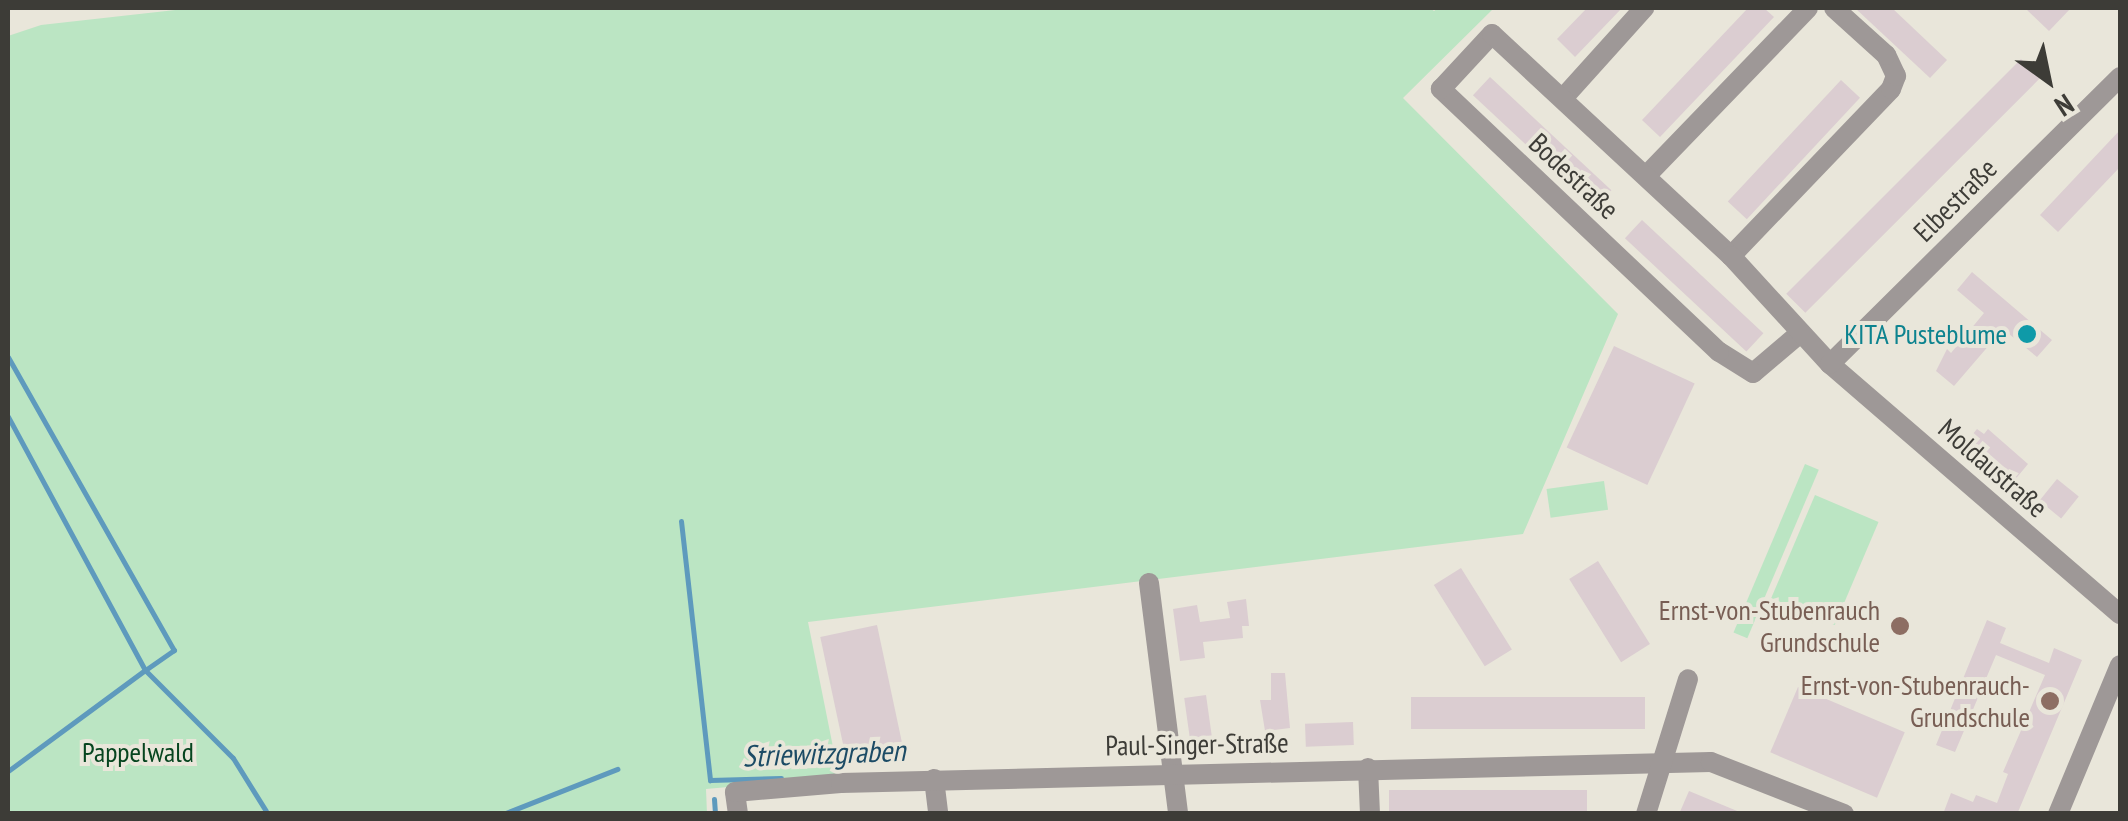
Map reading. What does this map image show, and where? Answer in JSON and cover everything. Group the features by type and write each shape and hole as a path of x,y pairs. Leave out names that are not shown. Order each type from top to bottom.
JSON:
{"street":[{"name":"Bodestraße","path":"1564,97 1644,8"},
{"name":"Bodestraße","path":"1646,176 1808,8"},
{"path":"1732,256 1891,89 1896,76 1886,55 1834,8"},
{"name":"Bodestraße","path":"1799,334 1753,374 1719,352 1442,89 1492,34 1732,256 1830,364"},
{"name":"Elbestraße","path":"1830,364 2120,77"},
{"name":"Moldaustraße","path":"1830,364 2120,614"},
{"path":"1149,583 1178,814"},
{"path":"2058,814 2120,665"},
{"path":"1646,814 1688,679"},
{"name":"Paul-Singer-Straße","path":"738,814 735,792 934,779 1711,762 1844,814"},
{"path":"1368,768 1370,814"},
{"path":"934,779 938,814"}],"green space":[{"name":"Pappelwald","path":"193,8 1494,8 1403,98 1618,314 1523,534 808,622 839,777 706,789 707,814 8,813 8,36 41,25"},
{"path":"1805,464 1819,470 1747,638 1733,632"},
{"path":"1604,481 1608,510 1551,518 1547,489"},
{"path":"1815,495 1879,522 1835,625 1771,598"}],"building":[{"path":"1587,8 1622,8 1575,57 1557,39"},
{"path":"1748,8 1764,8 1774,17 1660,137 1642,120"},
{"path":"1855,8 1892,8 1947,60 1930,78"},
{"path":"2025,8 2071,8 2049,31"},
{"path":"2021,59 2040,78 1805,313 1786,294"},
{"path":"1490,77 1611,190 1594,208 1473,95"},
{"path":"1841,80 1860,98 1747,219 1728,201"},
{"path":"2120,130 2120,167 2058,232 2040,215"},
{"path":"1642,220 1763,333 1746,351 1625,238"},
{"name":"KITA Pusteblume","path":"1972,272 2052,340 2037,357 2003,329 1954,386 1936,371 1947,349 1951,353 1984,313 1957,290"},
{"path":"1614,346 1695,384 1647,485 1567,448"},
{"path":"1977,429 1984,434 1988,429 2028,464 2013,482 1967,441"},
{"path":"2057,479 2079,497 2061,518 2039,501"},
{"path":"1598,561 1650,644 1621,662 1569,579"},
{"path":"1461,568 1512,649 1485,666 1434,585"},
{"path":"1246,599 1249,626 1242,626 1243,638 1203,642 1205,658 1180,661 1173,609 1197,605 1200,622 1230,618 1227,602"},
{"name":"Ernst-von-Stubenrauch- Grundschule","path":"1987,620 2006,628 2000,643 2049,663 2054,648 2082,660 2018,812 2021,814 1943,814 1951,793 1973,802 1976,795 1997,803 2008,774 2003,772 2045,675 1996,655 1955,752 1936,745"},
{"path":"877,625 903,749 847,761 820,637"},
{"path":"1271,673 1285,673 1290,728 1265,731 1260,700 1271,700"},
{"path":"1798,687 1905,732 1877,798 1770,752"},
{"path":"1206,695 1212,736 1190,739 1184,698"},
{"path":"1411,697 1645,697 1645,729 1411,729"},
{"path":"1353,722 1354,745 1306,747 1305,724"},
{"path":"1389,790 1587,790 1587,814 1389,814"},
{"path":"1689,791 1742,813 1742,814 1679,814"}],"waterway":[{"path":"8,357 174,650 145,670 8,417"},
{"name":"Striewitzgraben","path":"681,521 710,780 781,778"},
{"path":"8,771 145,670 233,758 266,811"},
{"path":"503,814 617,769"},
{"name":"Striewitzgraben","path":"714,799 715,814"}],"place":[{"name":"KITA Pusteblume","path":"2027,334"},
{"name":"Ernst-von-Stubenrauch Grundschule","path":"1900,626"},
{"name":"Ernst-von-Stubenrauch- Grundschule","path":"2050,701"}]}
